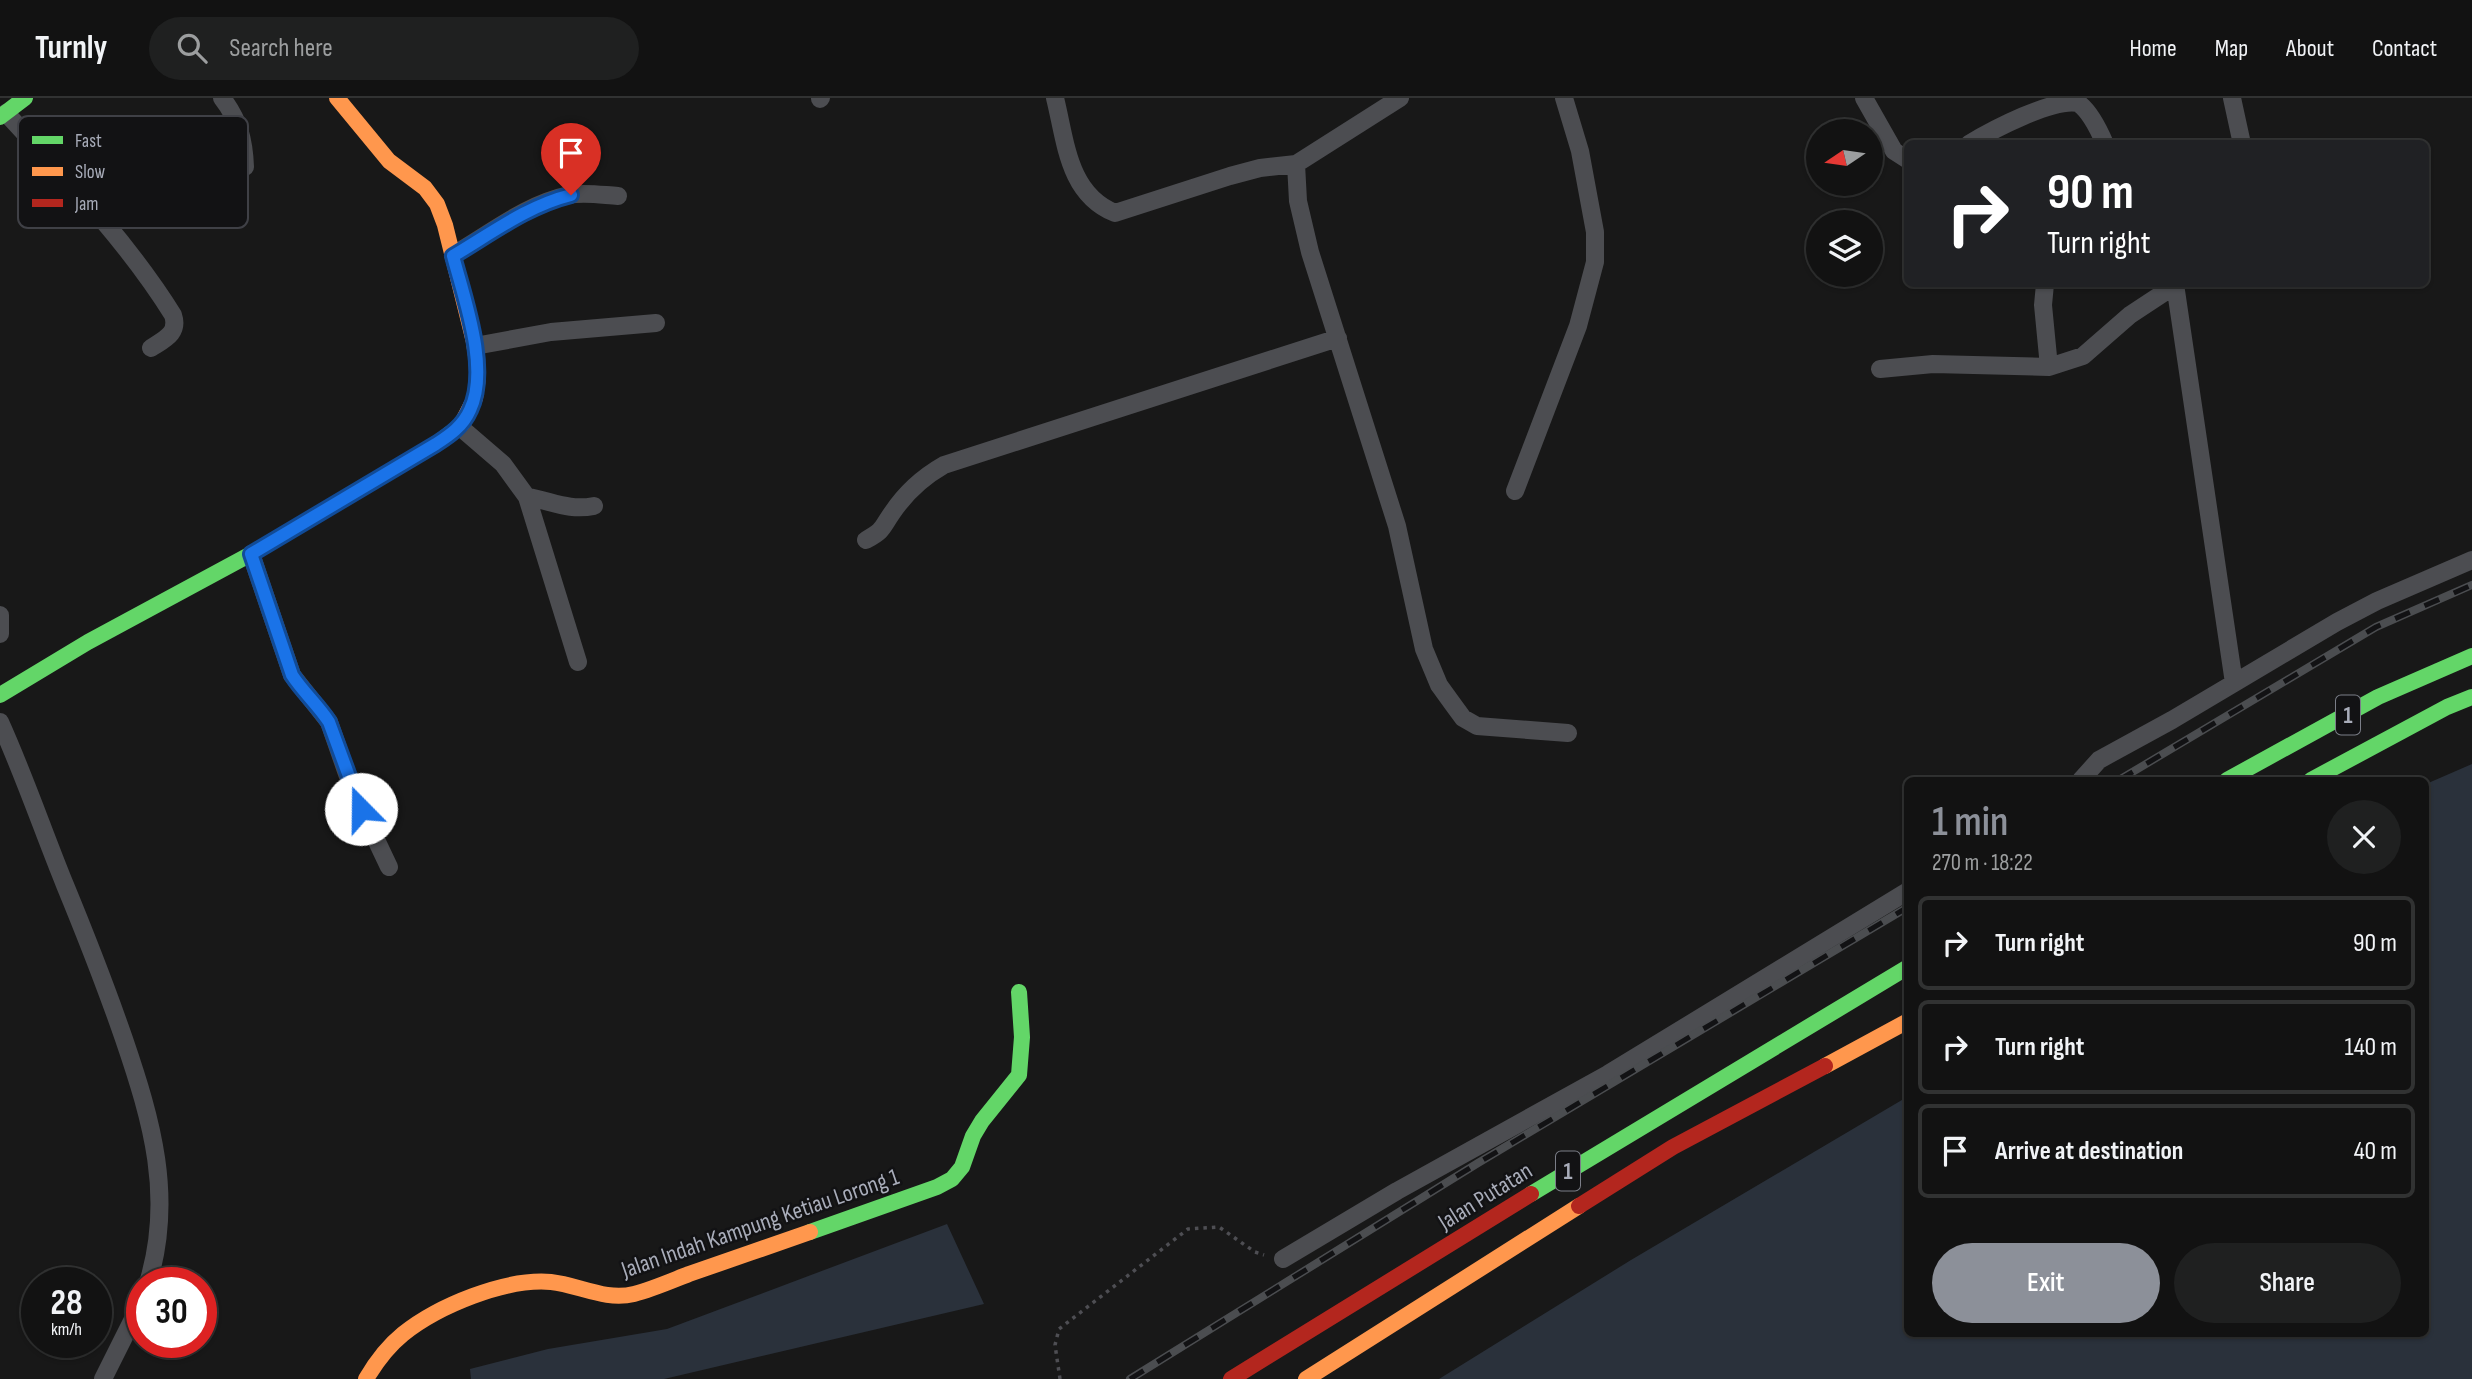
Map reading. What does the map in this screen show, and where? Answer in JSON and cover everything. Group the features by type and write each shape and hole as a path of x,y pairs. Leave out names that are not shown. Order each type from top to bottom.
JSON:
{"main road":[{"path":"3,115 25,98"},
{"path":"0,694 88,642 251,554 460,427 475,398 478,377 475,346 437,204 425,188 374,145 337,98"},
{"name":"1","path":"2232,777 2437,669 2472,656"},
{"name":"1","path":"2317,777 2448,707 2472,698"},
{"name":"Jalan Putatan","path":"1231,1379 1904,969"},
{"name":"Jalan Indah Kampung Ketiau Lorong 1","path":"366,1379 374,1363 395,1339 419,1320 458,1302 522,1282 549,1282 604,1295 633,1294 937,1187 952,1179 962,1167 973,1136 982,1121 1019,1075 1022,1037 1019,992"},
{"name":"1","path":"1305,1370 1672,1147 1904,1023"},
{"path":"1583,1163 1593,1170 1672,1147"},
{"path":"1260,1362 1288,1357 1305,1370"}],"street":[{"path":"222,98 234,116"},
{"path":"1055,98 1074,176 1090,198 1100,207 1115,214 1220,179 1296,164 1401,98"},
{"path":"1514,491 1578,326 1595,262 1595,233 1580,151 1563,98"},
{"path":"1864,98 1894,151 1904,157"},
{"path":"2232,98 2241,140"},
{"path":"1976,140 2040,103 2068,99 2079,100 2103,140"},
{"path":"3,115 18,130"},
{"path":"1296,164 1298,201 1310,252 1399,536 1424,649 1439,685 1463,718 1477,726 1568,733"},
{"path":"453,256 525,211 547,201 571,195 618,196"},
{"path":"107,228 139,266 173,315 176,324 174,332 151,348"},
{"path":"2045,287 2043,305 2049,368"},
{"path":"1880,369 1933,364 2049,368 2083,356 2130,315 2172,287"},
{"path":"2176,287 2234,683"},
{"path":"475,346 551,332 656,323"},
{"path":"866,540 881,532 892,513 925,476 944,465 1338,338"},
{"path":"460,427 503,464 527,498 578,662"},
{"path":"527,498 542,499 566,508 594,506"},
{"path":"251,554 292,675 301,690 329,722 353,791 389,867"},
{"path":"2084,777 2099,760 2377,601 2472,560"},
{"path":"0,615 0,634"},
{"path":"0,722 109,996 152,1131 160,1178 161,1213 152,1267"},
{"path":"1283,1259 1397,1191 1608,1074 1904,893"},
{"path":"103,1379 126,1333"}],"path":[{"path":"1060,1379 1055,1345 1059,1329 1188,1229 1219,1227 1255,1252 1283,1259"}],"shaded area":[{"path":"2472,764 2472,1379 1439,1379 1631,1260 1904,1099 1904,1337 2429,1337 2429,783"},
{"path":"947,1224 984,1304 664,1379 471,1379 470,1369 548,1349 667,1329"}],"railway":[{"path":"2124,777 2376,627 2472,585"},
{"path":"1130,1379 1478,1163 1904,909"}],"traffic: fast":[{"path":"0,117 25,98"},
{"path":"0,695 88,642 251,554 436,444 461,425"},
{"path":"2232,777 2378,697 2472,656"},
{"path":"2317,777 2447,707 2472,697"},
{"path":"1531,1194 1904,969"},
{"path":"810,1232 937,1187 952,1179 962,1167 973,1136 982,1121 1019,1075 1022,1037 1019,992"}],"traffic: slow":[{"path":"337,98 389,161 425,188 437,204 445,225 475,346 478,377 475,398 461,425"},
{"path":"1825,1066 1904,1023"},
{"path":"1306,1379 1579,1206"},
{"path":"366,1379 382,1355 403,1334 453,1304 493,1289 513,1284 551,1282 623,1296 810,1232"}],"traffic: jam":[{"path":"1579,1206 1673,1147 1825,1066"},
{"path":"1231,1379 1531,1194"}],"route":[{"path":"361,809 329,722 301,690 292,675 251,554 460,427 475,398 478,377 475,346 453,256 525,211 547,201 571,195"}]}
